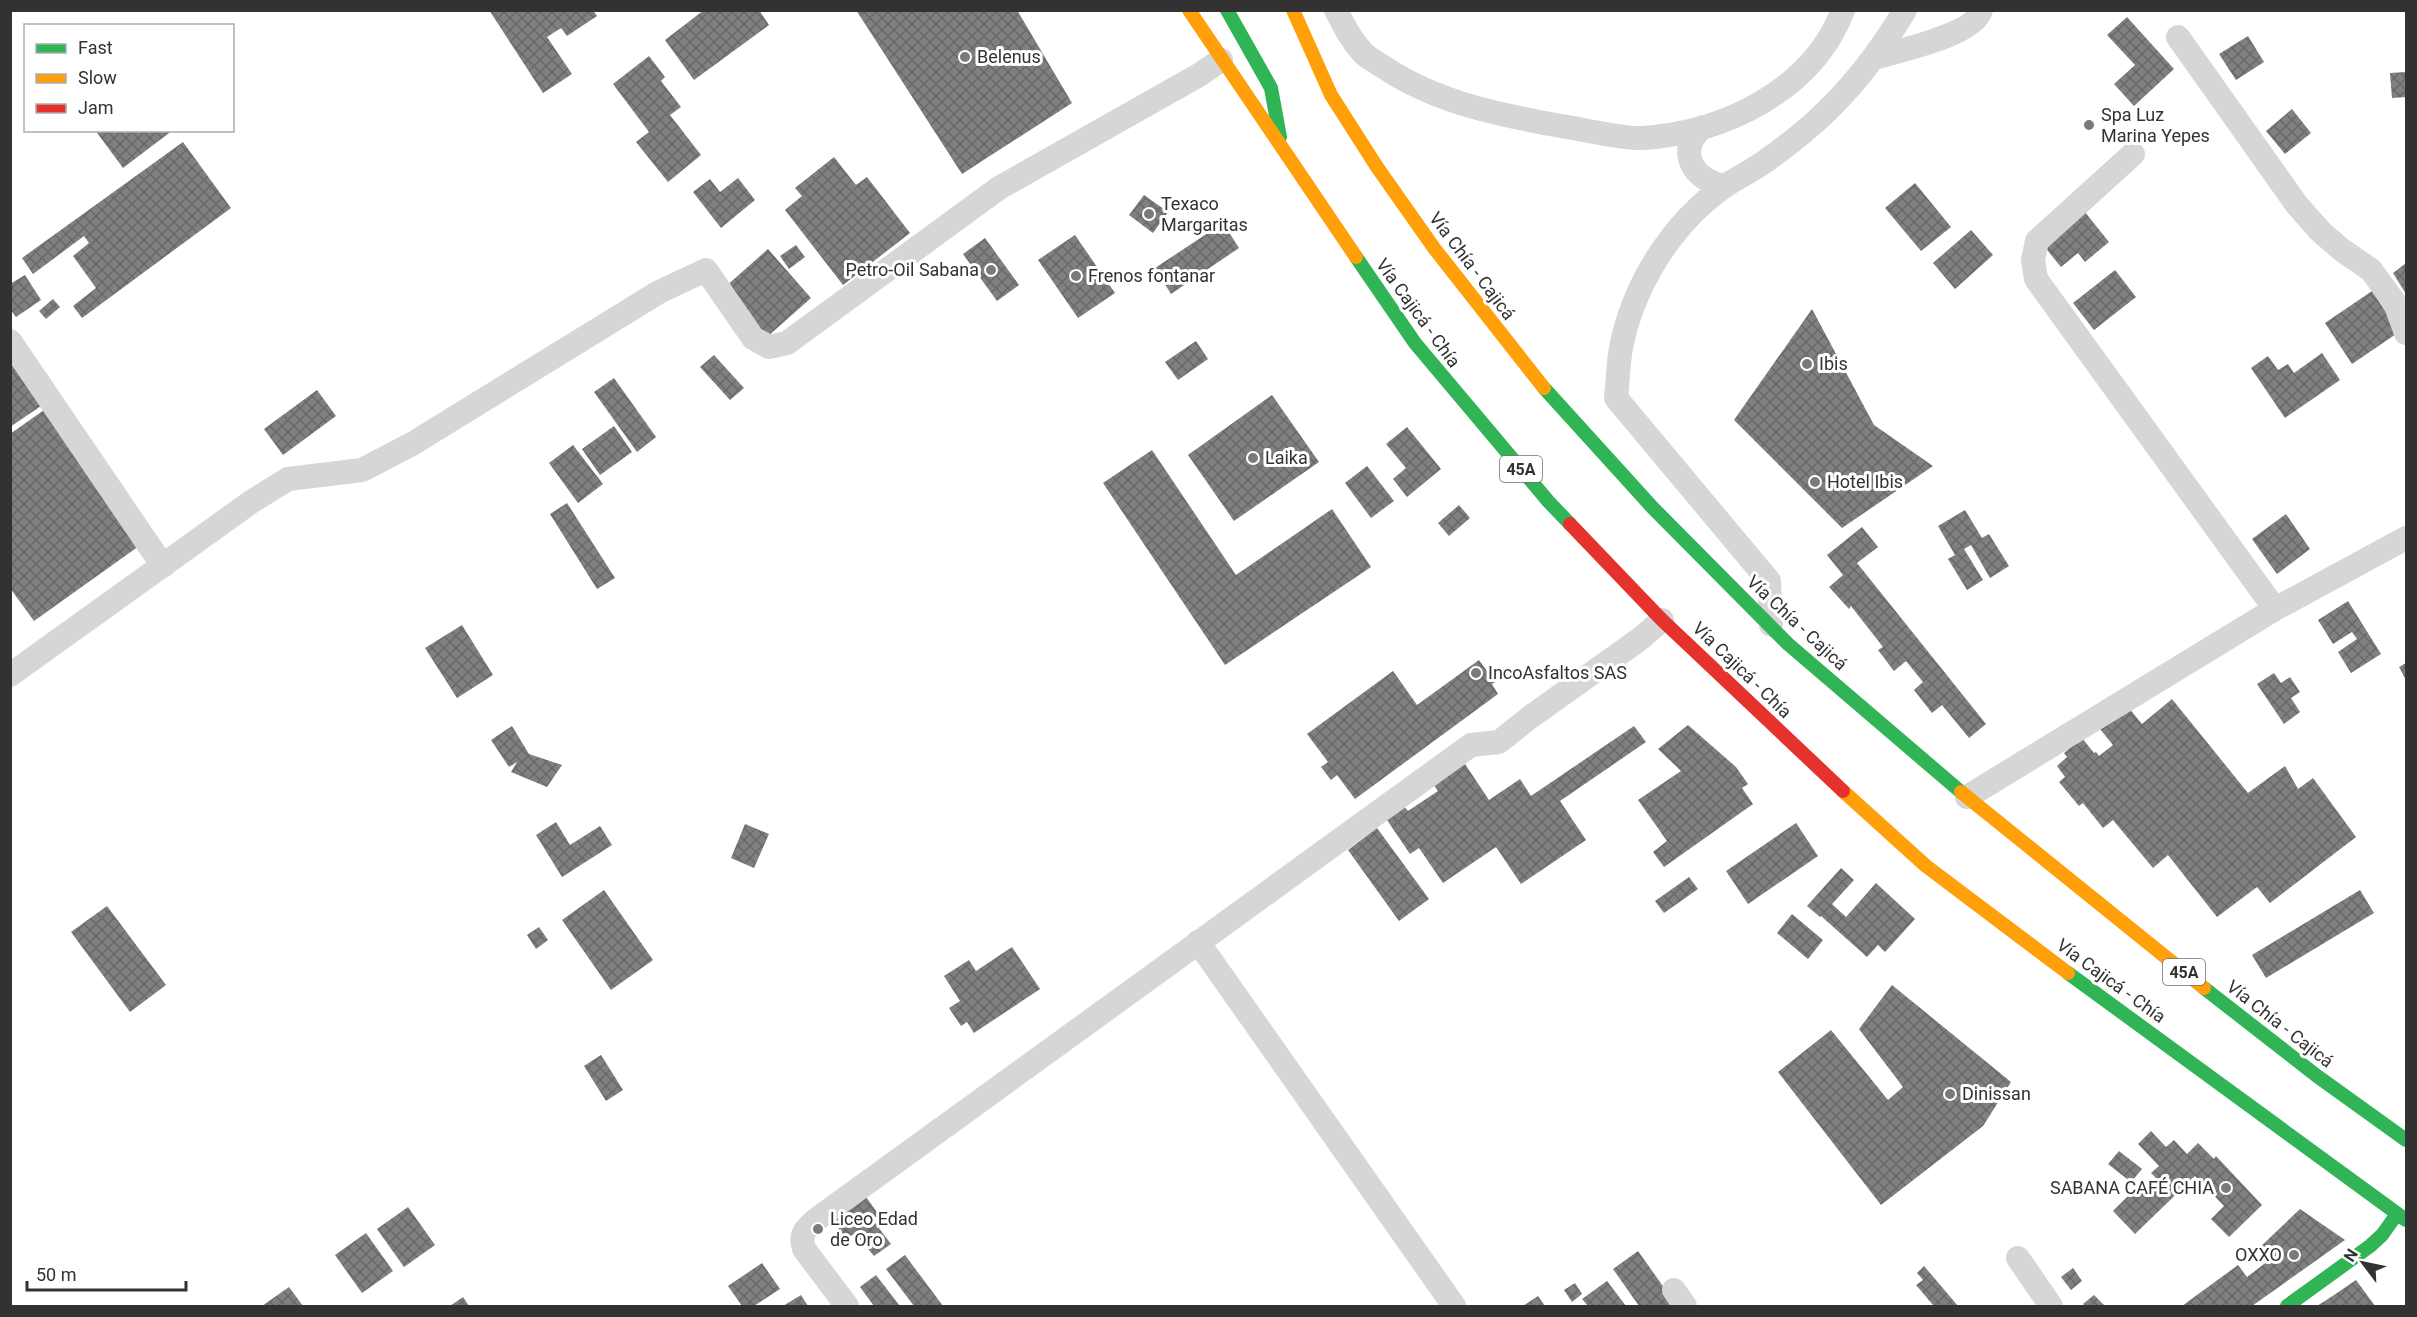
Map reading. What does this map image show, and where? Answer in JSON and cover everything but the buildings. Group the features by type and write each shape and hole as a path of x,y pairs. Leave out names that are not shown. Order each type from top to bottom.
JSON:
{"main road":[{"name":"Vía Cajicá - Chía","path":"1189,10 1283,152 1415,343 1548,501 1662,620 1926,866 2402,1217"},
{"path":"1227,10 1271,88 1283,152"},
{"name":"Vía Chía - Cajicá","path":"1293,10 1332,95 1377,167 1434,248 1517,355 1652,507 1788,644 1967,797 2197,983 2317,1076 2406,1140"},
{"path":"2287,1306 2370,1246 2402,1217"}],"street":[{"path":"1336,10 1349,35 1364,54 1402,80 1446,99 1507,116 1641,138 1703,127 1767,100 1796,79 1820,53 1839,22 1843,10"},
{"path":"1771,625 1769,581 1616,398 1621,348 1632,310 1647,275 1666,245 1702,204 1725,186 1767,161 1814,123 1850,87 1874,58 1905,10"},
{"path":"1874,58 1932,41 1969,26 1980,15 1981,10"},
{"path":"2178,37 2297,205 2342,250 2371,270 2395,303 2406,333"},
{"path":"10,675 251,502 288,479 362,470 412,444 659,292 706,270 753,338 769,347 787,343 999,188 1221,60"},
{"path":"1703,127 1693,135 1689,150 1691,164 1699,176 1711,184 1725,186"},
{"path":"2133,154 2037,242 2033,260 2036,279 2275,609"},
{"path":"10,341 163,566"},
{"path":"1967,797 2275,609 2405,542"},
{"path":"847,1306 804,1249 801,1241 804,1231 817,1219 1471,745 1499,742 1640,639 1662,620"},
{"path":"1198,942 1454,1306"},
{"path":"2018,1257 2051,1306"}],"traffic: fast":[{"path":"1227,10 1271,88 1280,137"},
{"path":"1356,257 1415,343 1570,524"},
{"path":"1544,388 1652,507 1788,644 1961,792"},
{"path":"2068,973 2406,1220"},
{"path":"2204,988 2317,1076 2406,1140"},
{"path":"2287,1306 2370,1246 2382,1235 2397,1214"}],"traffic: slow":[{"path":"1189,10 1356,257"},
{"path":"1293,10 1331,95 1377,167 1434,248 1544,388"},
{"path":"1843,791 1926,866 2068,973"},
{"path":"1961,792 2204,988"}],"traffic: jam":[{"path":"1570,524 1662,620 1843,791"}],"place":[{"name":"Belenus","path":"965,57"},
{"name":"Spa Luz Marina Yepes","path":"2089,125"},
{"name":"Texaco Margaritas","path":"1149,214"},
{"name":"Petro-Oil Sabana","path":"991,270"},
{"name":"Frenos fontanar","path":"1076,276"},
{"name":"Ibis","path":"1807,364"},
{"name":"Laika","path":"1253,458"},
{"name":"Hotel Ibis","path":"1815,482"},
{"name":"IncoAsfaltos SAS","path":"1476,673"},
{"name":"Dinissan","path":"1950,1094"},
{"name":"SABANA CAFÉ CHIA","path":"2226,1188"},
{"name":"Liceo Edad de Oro","path":"818,1229"},
{"name":"OXXO","path":"2294,1255"}]}
